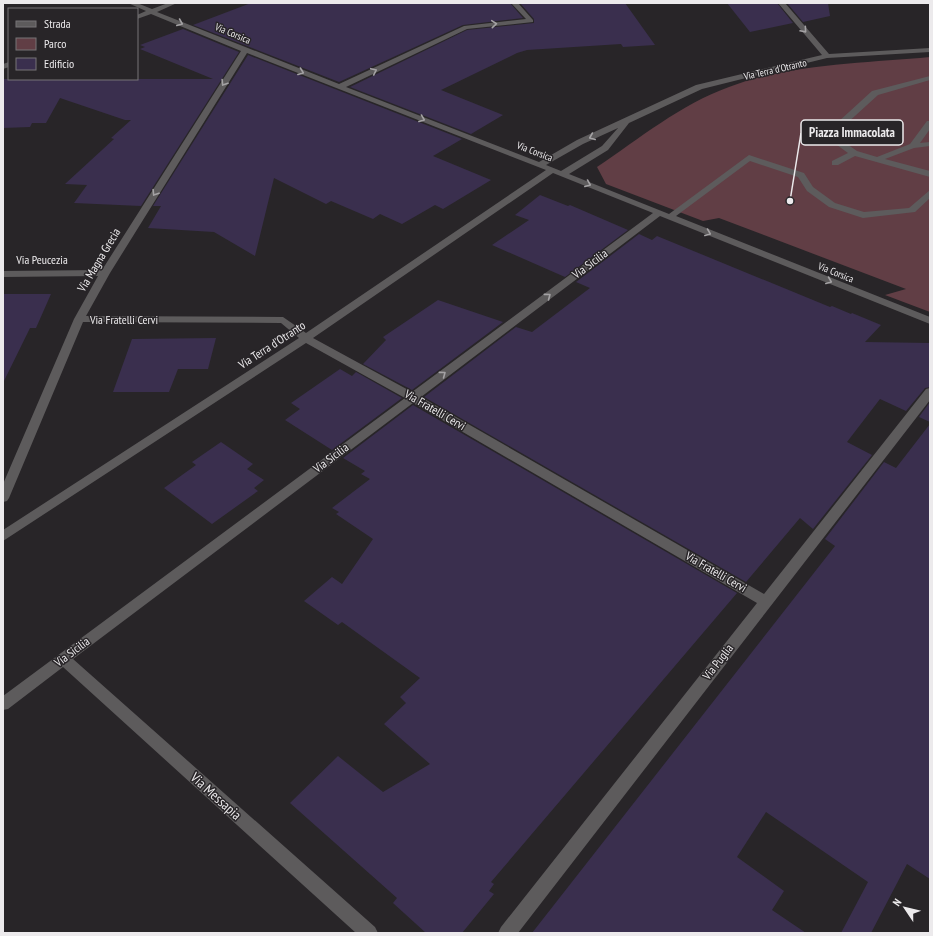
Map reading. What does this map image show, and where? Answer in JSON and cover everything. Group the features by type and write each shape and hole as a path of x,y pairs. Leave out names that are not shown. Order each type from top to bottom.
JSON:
{"street":[{"name":"Via Corsica","path":"132,3 245,50 552,170 930,321"},
{"path":"138,17 174,3"},
{"path":"339,87 466,27 531,21 514,3"},
{"path":"781,3 827,56"},
{"name":"Via Magna Grecia","path":"3,498 79,320 105,273 245,50"},
{"name":"Via Terra d'Otranto","path":"539,165 580,142 699,87 827,56 930,50"},
{"path":"930,78 875,93 829,135 854,153 930,174"},
{"path":"562,174 605,148 628,121"},
{"path":"913,146 930,123"},
{"path":"878,159 913,146 930,144"},
{"path":"835,163 854,153"},
{"path":"670,218 749,158 801,175 810,188 832,205 863,215 912,210 930,193"},
{"name":"Via Terra d'Otranto","path":"3,536 306,338 552,170"},
{"name":"Via Sicilia","path":"3,704 659,213"},
{"name":"Via Peucezia","path":"3,274 105,273"},
{"name":"Via Fratelli Cervi","path":"79,320 283,320 306,338 412,397 765,601"},
{"name":"Via Puglia","path":"507,933 765,601 930,392"},
{"name":"Via Messapia","path":"63,659 369,933"}],"green space":[{"path":"930,57 930,312 885,295 906,289 719,218 703,221 606,184 597,167 677,112 711,94 752,79 802,69"}],"building":[{"path":"251,3 510,3 523,18 463,25 339,82 193,25"},
{"path":"520,3 625,3 655,45 623,47 621,44 527,50 517,53 441,90 503,115 471,134 350,87 467,30 534,23 534,19"},
{"path":"727,3 777,3 793,23 750,32"},
{"path":"787,3 828,3 830,16 803,22"},
{"path":"183,29 239,52 141,206 74,203 87,185 65,184 114,139 111,138 131,120 125,120 60,98 46,123 32,123 30,127 3,128 3,79 213,79 140,49 145,47 140,45"},
{"path":"248,55 462,139 433,156 491,180 443,209 435,205 402,224 380,214 373,219 331,201 326,204 274,178 255,256 214,232 148,228 161,206 153,206"},
{"path":"540,195 568,206 570,205 628,230 565,277 492,245 529,220 515,215"},
{"path":"639,234 652,240 657,236 830,307 832,306 851,314 852,313 881,325 865,342 930,343 930,387 925,388 906,411 880,399 847,442 872,455 813,529 800,518 746,582 424,397 516,327 532,332 590,288 576,282"},
{"path":"3,294 51,294 36,328 30,328 3,383"},
{"path":"438,300 503,322 412,390 363,364 386,340 383,337"},
{"path":"216,338 208,369 178,369 169,392 113,392 132,339"},
{"path":"340,369 352,376 356,372 402,398 332,450 285,420 300,409 291,403"},
{"path":"930,402 930,422 919,417"},
{"path":"413,405 737,593 491,882 494,884 489,891 494,894 462,933 426,933 393,903 397,898 290,803 338,756 383,792 430,764 384,724 406,703 400,697 420,678 342,622 338,625 304,601 332,577 342,584 373,539 336,514 339,512 332,508 370,479 361,474 365,471 343,458"},
{"path":"930,424 930,879 907,864 871,933 841,933 868,882 766,812 737,857 784,891 772,910 806,933 532,933 835,546 825,539 884,462 896,468"},
{"path":"221,442 253,464 247,469 264,480 254,488 258,491 212,524 164,488 196,465 192,462"}],"place":[{"name":"Piazza Immacolata","path":"790,201"}]}
